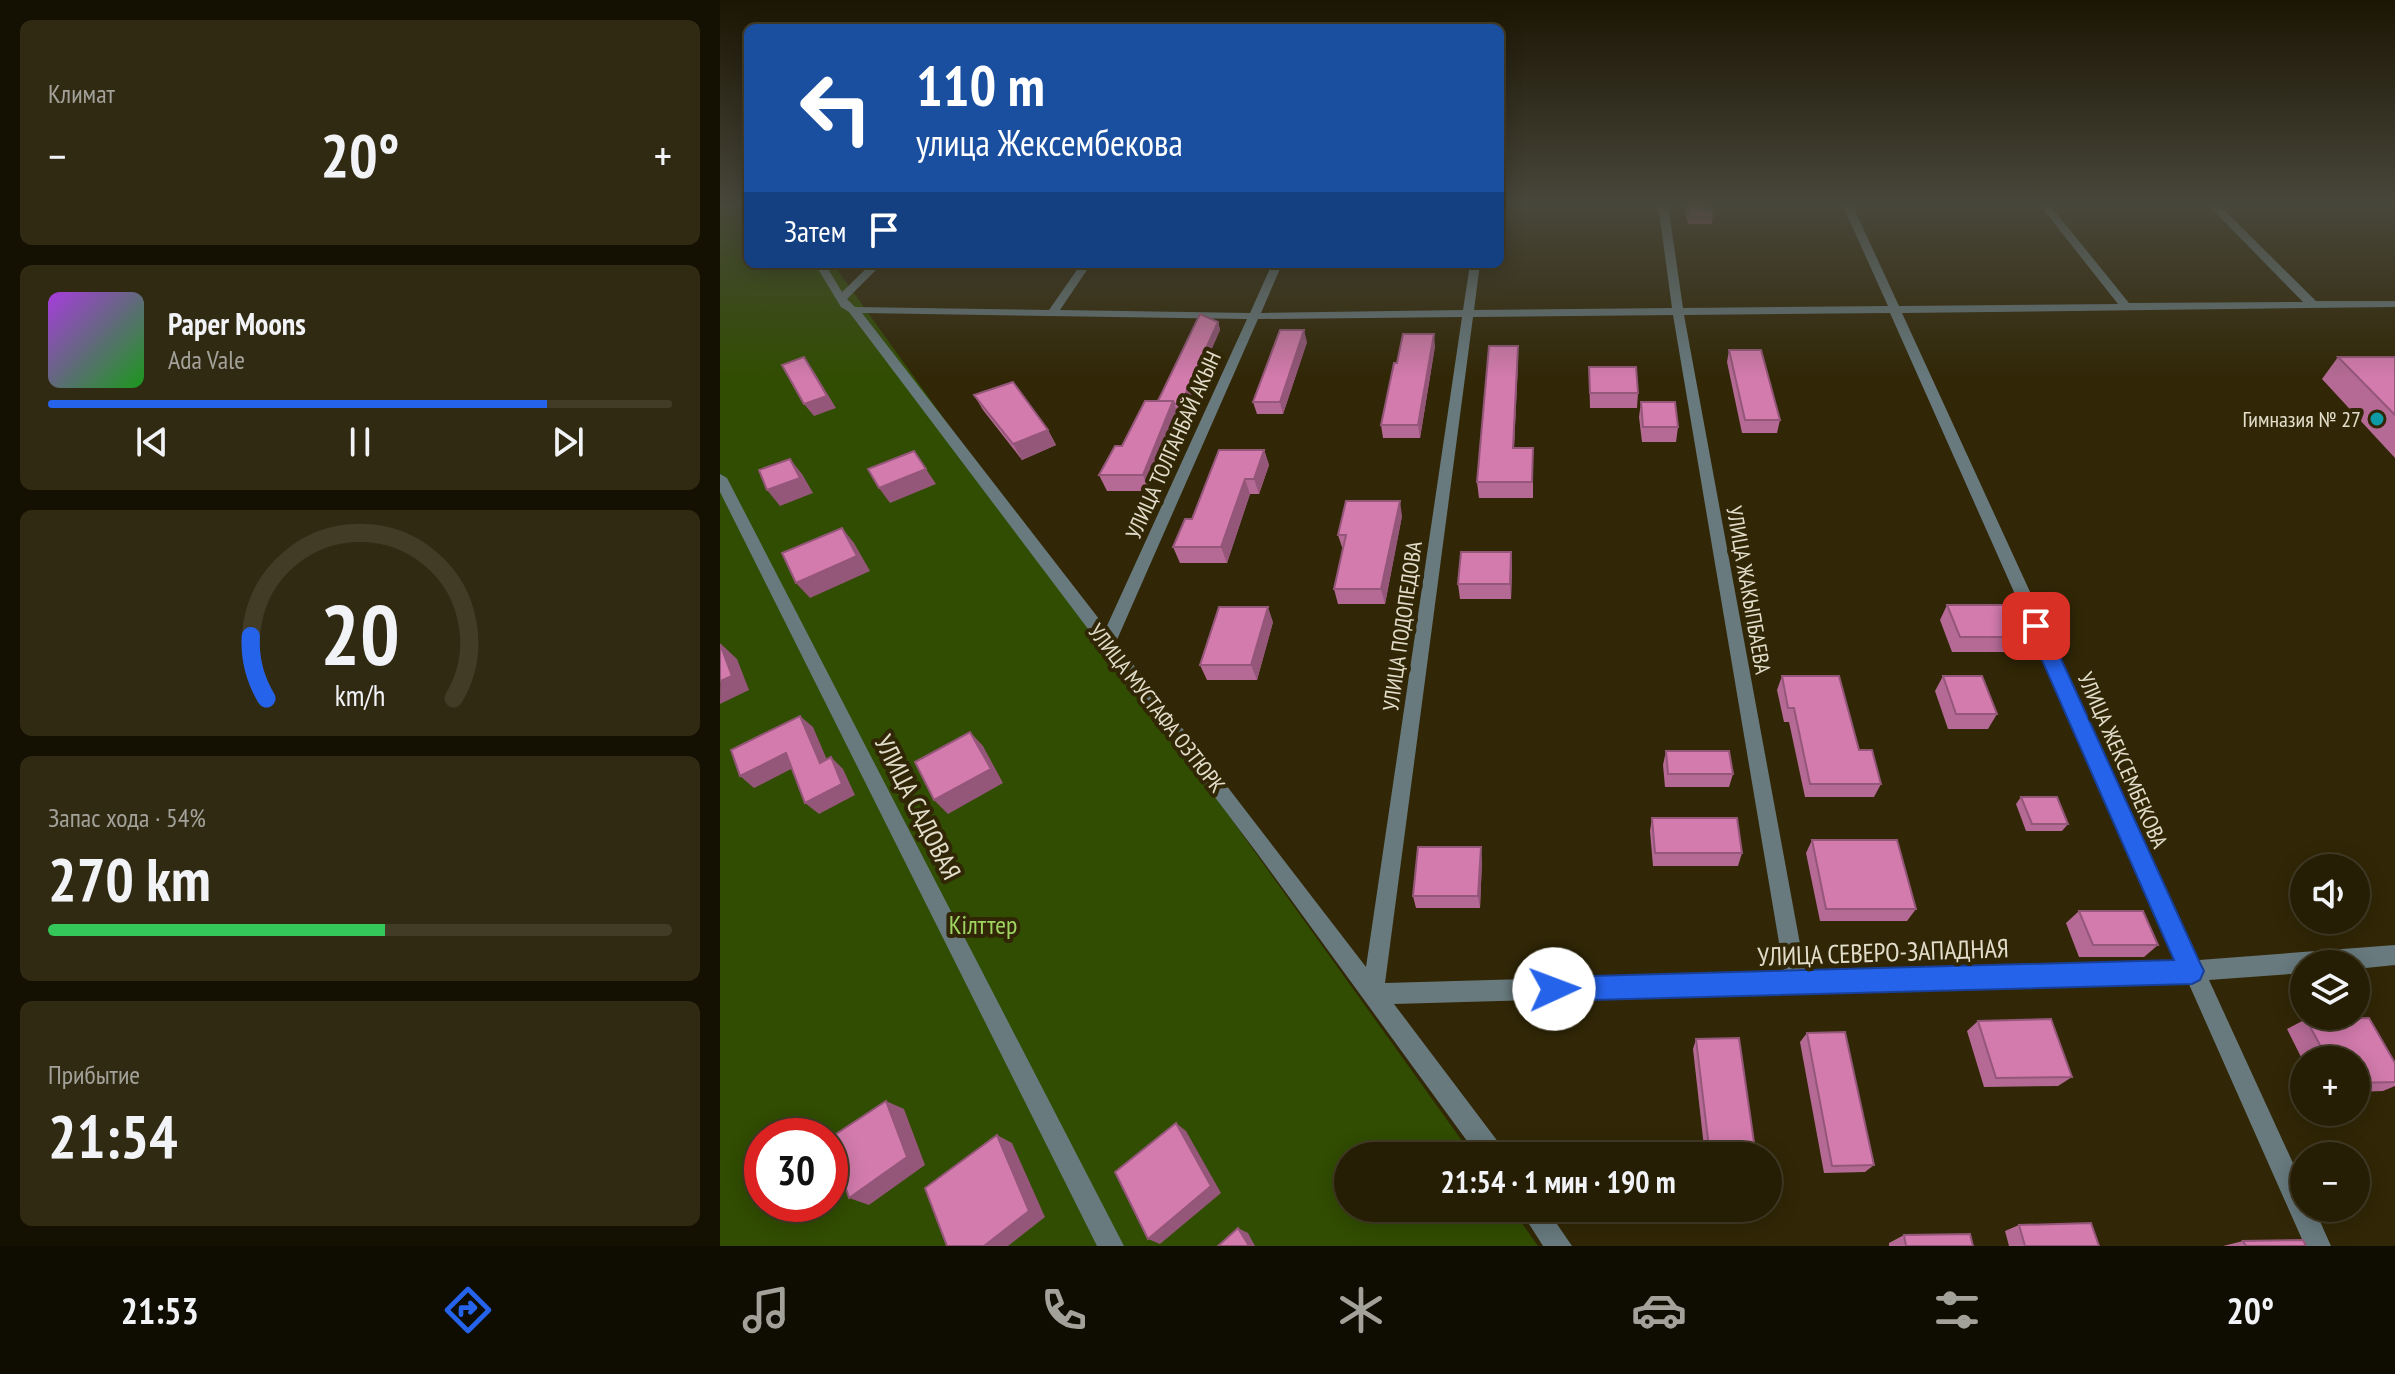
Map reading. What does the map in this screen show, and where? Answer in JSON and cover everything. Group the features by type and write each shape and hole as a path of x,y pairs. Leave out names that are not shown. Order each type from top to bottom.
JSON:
{"street":[{"name":"УЛИЦА ЖАКЫПБАЕВА","path":"1671,262 1796,982"},
{"name":"УЛИЦА ЖЕКСЕМБЕКОВА","path":"1873,262 2318,1246"},
{"path":"2091,262 2125,305"},
{"path":"2270,262 2312,304"},
{"name":"УЛИЦА МУСТАФА ОЗТЮРК","path":"823,268 1264,847 1483,1142"},
{"path":"848,304 874,268"},
{"path":"1052,313 1083,268"},
{"name":"УЛИЦА ТОЛГАНБАЙ АКЫН","path":"1107,644 1275,268"},
{"name":"УЛИЦА ПОДОПЕДОВА","path":"1373,994 1474,268"},
{"path":"848,304 1052,313 1255,316 2395,304"},
{"name":"УЛИЦА САДОВАЯ","path":"720,478 1111,1246"},
{"name":"УЛИЦА СЕВЕРО-ЗАПАДНАЯ","path":"1373,994 2192,971 2395,955"},
{"path":"1541,1222 1559,1246"}],"green space":[{"name":"Кілттер","path":"720,262 744,262 744,268 836,268 1463,1142 1334,1142 1334,1222 1521,1222 1538,1246 720,1246"}],"building":[{"path":"1200,314 1218,322 1181,404 1158,401"},
{"path":"1280,330 1304,330 1280,402 1253,402"},
{"path":"1403,334 1434,334 1418,425 1381,425 1394,363 1397,363"},
{"path":"1489,346 1518,346 1513,448 1533,448 1532,482 1477,482"},
{"path":"1729,350 1761,350 1780,420 1745,420"},
{"path":"804,357 827,396 804,404 782,365"},
{"path":"2338,357 2395,357 2395,415"},
{"path":"1589,367 1636,367 1638,393 1590,393"},
{"path":"1013,382 1048,430 1013,444 974,395"},
{"path":"1145,401 1173,401 1143,475 1099,475 1115,446 1122,446"},
{"path":"1641,402 1675,402 1678,427 1643,427"},
{"path":"1219,450 1264,450 1254,479 1245,479 1221,547 1173,547 1185,519 1192,519"},
{"path":"914,451 926,469 879,488 868,469"},
{"path":"790,459 800,478 767,490 759,470"},
{"path":"1346,501 1400,501 1381,589 1334,589 1346,535 1338,535"},
{"path":"842,528 857,556 796,583 782,553"},
{"path":"1461,552 1511,552 1510,584 1458,584"},
{"path":"1947,605 2003,605 2017,637 1960,637"},
{"path":"1219,607 1268,607 1251,665 1200,665"},
{"path":"720,644 732,676 720,681"},
{"path":"1782,676 1839,676 1859,750 1872,750 1881,784 1810,784 1794,708 1788,708"},
{"path":"1943,676 1982,676 1997,714 1956,714"},
{"path":"800,716 820,763 831,757 842,784 805,803 786,753 740,776 731,750"},
{"path":"970,732 991,769 934,800 915,762"},
{"path":"1666,751 1729,751 1733,774 1668,774"},
{"path":"2021,797 2057,797 2068,824 2032,824"},
{"path":"1652,818 1737,818 1742,853 1655,853"},
{"path":"1812,840 1897,840 1916,909 1826,909"},
{"path":"1418,847 1481,847 1478,896 1413,896"},
{"path":"2079,911 2143,911 2158,945 2093,945"},
{"path":"2051,1019 2072,1077 1996,1078 1978,1021"},
{"path":"2370,1020 2395,1063 2395,1082 2370,1083 2370,1046 2320,1046 2312,1030 2370,1030"},
{"path":"1845,1032 1874,1165 1832,1166 1807,1033"},
{"path":"1739,1038 1754,1142 1708,1142 1696,1039"},
{"path":"886,1101 907,1157 849,1198 848,1195 848,1126"},
{"path":"1176,1123 1211,1186 1148,1239 1115,1172"},
{"path":"997,1135 1029,1211 984,1246 947,1246 925,1188"},
{"path":"2091,1223 2099,1246 2025,1246 2019,1225"},
{"path":"1238,1228 1249,1246 1218,1246"},
{"path":"1970,1234 1973,1246 1906,1246 1904,1235"},
{"path":"2303,1240 2306,1246 2246,1246 2243,1241"}],"place":[{"name":"Гимназия № 27","path":"2377,419"}],"route":[{"path":"1554,989 2192,971 2036,626"}]}
